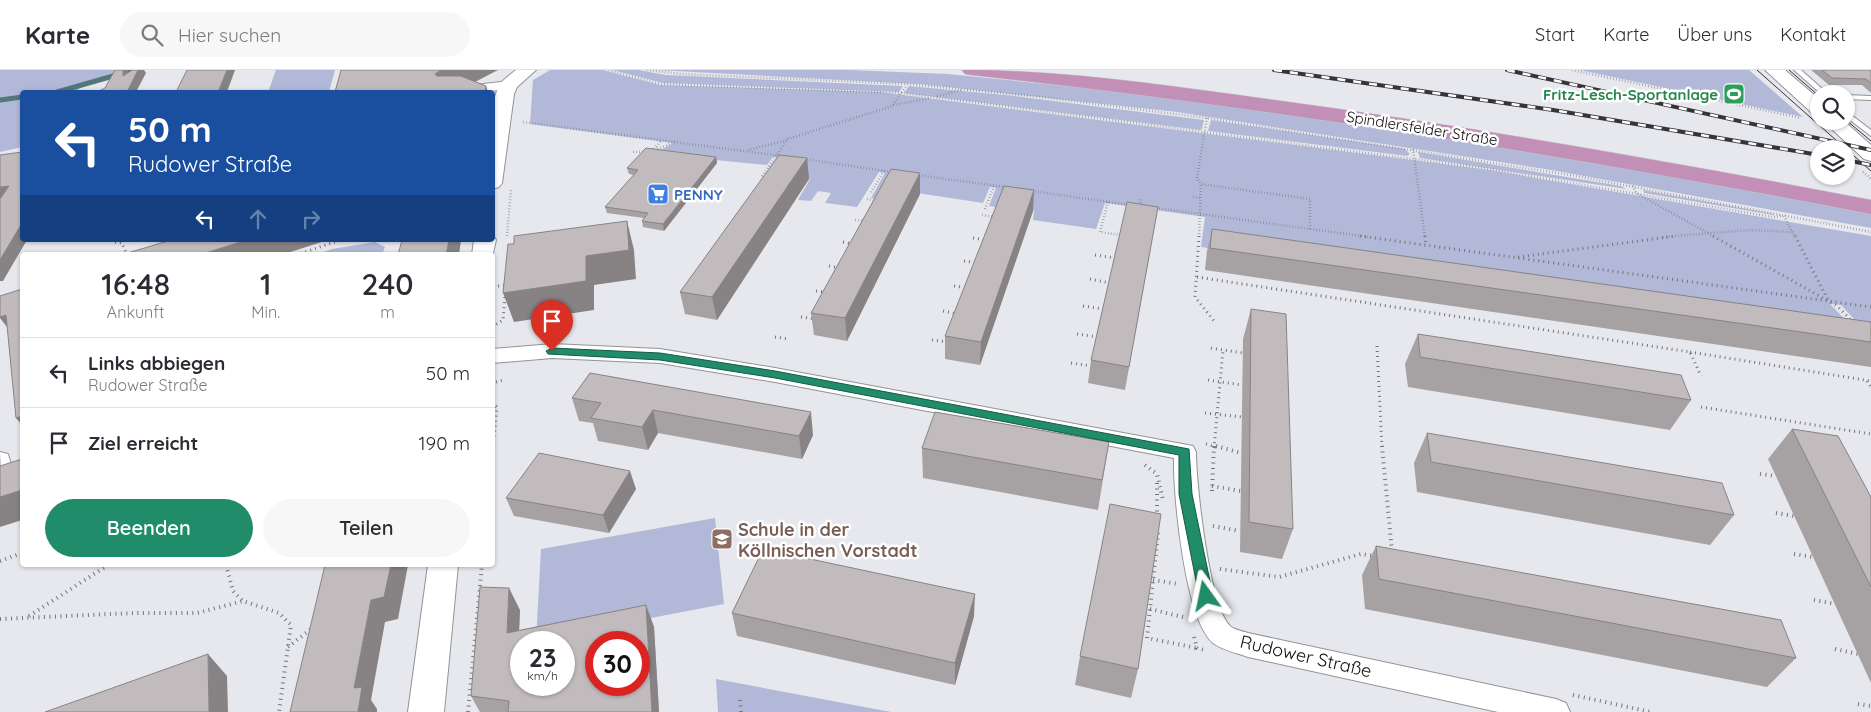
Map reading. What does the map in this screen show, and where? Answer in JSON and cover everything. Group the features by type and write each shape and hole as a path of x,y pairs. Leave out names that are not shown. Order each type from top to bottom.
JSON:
{"highway":[{"name":"Spindlersfelder Straße","path":"971,70 1104,83 1244,101 1596,155 1860,200"},
{"name":"Spindlersfelder Straße","path":"1046,70 1237,92 1594,146 1860,200"}],"street":[{"path":"498,178 505,94 510,85 527,70"},
{"path":"1774,70 1810,112"},
{"path":"467,90 510,85"},
{"path":"1842,130 1871,155"},
{"path":"485,252 494,242"},
{"name":"Rudower Straße","path":"495,369 552,351 660,356 775,375 1185,452 1186,494 1192,535 1213,621 1220,633 1248,645 1559,703"},
{"path":"0,460 0,468 20,461"},
{"path":"426,712 443,567"}],"lane":[{"path":"1797,70 1814,85"},
{"path":"1855,97 1871,98"},
{"path":"1855,121 1871,134"}],"path":[{"path":"609,70 661,84 901,93 1414,159 1636,192 1773,216 1784,216"},
{"path":"646,70 681,74 908,84 1207,118 1413,149 1634,186 1871,232"},
{"path":"1572,70 1810,114"},
{"path":"892,106 908,84"},
{"path":"744,151 892,106 965,90"},
{"path":"1207,118 1196,178 1201,184 1310,200 1310,230"},
{"path":"523,122 787,157"},
{"path":"762,176 788,139"},
{"path":"652,152 662,140"},
{"path":"633,152 652,152 676,142"},
{"path":"1413,149 1426,246"},
{"path":"797,158 893,172"},
{"path":"871,192 884,171"},
{"path":"911,174 1013,188"},
{"path":"496,239 498,178"},
{"path":"1201,184 1201,214 1195,297 1214,321"},
{"path":"985,209 994,186"},
{"path":"1634,186 1636,192 1828,300 1856,325"},
{"path":"1032,191 1871,307"},
{"path":"1140,206 1141,197"},
{"path":"1193,198 1200,198"},
{"path":"867,199 879,201"},
{"path":"1108,202 1100,232 1121,236"},
{"path":"982,216 999,218"},
{"path":"1784,216 1828,300"},
{"path":"856,220 867,222"},
{"path":"1514,258 1578,247 1708,233 1771,229 1793,232"},
{"path":"973,238 990,240"},
{"path":"115,242 122,243 126,252"},
{"path":"305,252 335,242"},
{"path":"843,242 855,244"},
{"path":"1095,255 1116,258"},
{"path":"964,261 982,263"},
{"path":"829,266 842,268"},
{"path":"495,325 503,320 507,277"},
{"path":"1197,277 1869,380 1871,387"},
{"path":"1090,279 1110,283"},
{"path":"498,286 511,284"},
{"path":"954,286 972,289"},
{"path":"816,290 829,293"},
{"path":"1084,306 1104,309"},
{"path":"943,311 962,315"},
{"path":"801,317 821,320"},
{"path":"1077,334 1098,337"},
{"path":"775,337 788,339"},
{"path":"932,340 951,342"},
{"path":"1376,346 1381,439 1392,559"},
{"path":"1211,348 1243,353"},
{"path":"1212,494 1216,414 1224,350"},
{"path":"1690,352 1701,376"},
{"path":"1071,363 1092,366"},
{"path":"495,370 504,380"},
{"path":"1208,380 1242,385"},
{"path":"495,405 497,407 495,427"},
{"path":"1701,406 1871,434"},
{"path":"1205,412 1242,417"},
{"path":"1200,442 1214,448 1241,453"},
{"path":"1143,463 1157,474 1163,502"},
{"path":"1157,474 1157,519"},
{"path":"1760,474 1776,476"},
{"path":"1212,486 1241,491"},
{"path":"1776,513 1794,516"},
{"path":"1210,518 1211,534"},
{"path":"1210,526 1240,531"},
{"path":"1158,528 1147,638 1206,651"},
{"path":"0,561 20,554"},
{"path":"1219,578 1216,569 1279,578 1361,554 1384,558"},
{"path":"1794,554 1813,558"},
{"path":"27,618 105,567"},
{"path":"227,567 233,591 243,601 279,612 291,625 279,712"},
{"path":"468,712 482,567"},
{"path":"1154,579 1182,585 1180,576"},
{"path":"1814,600 1835,604"},
{"path":"0,619 198,612 243,601"},
{"path":"1150,610 1190,618"},
{"path":"1188,610 1191,626"},
{"path":"288,648 313,627"},
{"path":"1193,634 1197,648"},
{"path":"1835,650 1858,654"},
{"path":"740,700 741,712"},
{"path":"1559,703 1651,712"},
{"path":"1858,704 1871,706"}],"shaded area":[{"path":"0,70 139,70 78,90 20,90 20,147 0,152"},
{"path":"276,70 335,70 330,90 269,90"},
{"path":"550,70 603,70 660,85 880,92 1490,170 1871,236 1871,333 1867,333 1841,305 1830,304 1870,345 1201,247 1205,217 1105,203 1096,229 1033,220 1034,210 989,206 996,188 990,187 983,203 891,189 884,200 871,198 885,173 879,172 857,207 825,203 831,193 818,191 811,201 798,200 810,179 781,174 779,158 773,157 767,165 674,156 659,151 673,143 530,124 533,80"},
{"path":"613,70 638,70 666,75 903,86 899,92 663,83"},
{"path":"656,70 848,70 948,74 1205,100 1463,138 1871,212 1871,228 1551,170 1177,112 919,84"},
{"name":"Fritz-Lesch-Sportanlage","path":"1580,70 1749,70 1803,117"},
{"path":"909,86 1015,96 1204,120 1200,130 904,93"},
{"path":"1211,120 1405,149 1410,154 1407,156 1208,131"},
{"path":"1418,152 1621,186 1626,189 1420,158"},
{"path":"1643,190 1774,214 1774,215 1644,193"},
{"path":"375,242 385,247 383,252 324,252"},
{"path":"715,518 724,604 575,633 575,631 536,631 541,549"},
{"path":"716,679 891,712 718,712"}],"building":[{"path":"115,70 123,70 123,76 132,70 138,70 128,90 101,90 105,88"},
{"path":"187,70 227,70 219,90 177,90"},
{"path":"341,70 441,70 435,74 437,76 461,76 486,86 485,90 336,90"},
{"path":"1822,70 1871,70 1871,83 1866,79 1832,78"},
{"name":"PENNY","path":"646,148 716,157 663,224 642,221 648,213 605,207 638,170 627,168"},
{"path":"20,152 20,226 0,260 0,199 9,186 0,187 0,155"},
{"path":"779,155 807,158 712,297 680,292"},
{"path":"891,169 920,173 845,318 811,313"},
{"path":"1004,186 1034,190 981,342 945,336"},
{"path":"1127,202 1158,207 1129,367 1091,360"},
{"path":"627,221 629,250 586,256 586,281 503,293 508,244 514,244 514,236"},
{"path":"1212,229 1871,322 1871,342 1210,248"},
{"path":"164,242 241,242 209,252 131,252"},
{"path":"401,242 449,242 447,252 399,252"},
{"path":"20,290 20,417 16,418 6,315 0,317 0,296"},
{"path":"1251,309 1286,314 1293,529 1249,522"},
{"path":"1418,334 1681,375 1691,400 1420,357"},
{"path":"590,373 811,412 799,436 653,410 642,427 591,418 601,403 572,398"},
{"path":"935,412 1109,442 1102,480 922,448"},
{"path":"1792,429 1838,436 1871,497 1871,587"},
{"path":"1427,433 1722,483 1734,515 1431,462"},
{"path":"539,453 630,471 603,515 506,498"},
{"path":"20,460 20,491 0,497 0,466"},
{"path":"1110,504 1161,514 1138,669 1080,656"},
{"path":"1376,546 1781,620 1796,658 1379,579"},
{"path":"763,549 975,594 955,663 732,613"},
{"path":"325,567 391,567 384,597 371,600 354,688 362,687 358,712 290,712"},
{"path":"480,587 509,588 507,633 510,632 510,696 575,696 575,631 517,631 646,605 647,631 585,631 585,696 650,696 650,676 652,712 508,712 509,701 471,696"},
{"path":"208,654 209,712 45,712"}],"waterway":[{"path":"64,90 134,70"},
{"path":"0,100 20,97"}],"tram line":[{"path":"1757,70 1871,171"},
{"path":"1789,70 1810,88"},
{"path":"1855,128 1871,141"}],"railway":[{"path":"1274,70 1553,110 1810,153"},
{"path":"1507,70 1871,150"},
{"path":"1855,162 1871,165"}],"place":[{"name":"Fritz-Lesch-Sportanlage","path":"1734,94"},
{"name":"PENNY","path":"658,194"},
{"name":"Schule in der Köllnischen Vorstadt","path":"722,539"}],"route":[{"path":"552,351 660,356 775,375 1185,452 1186,494 1192,535 1206,596"}]}
